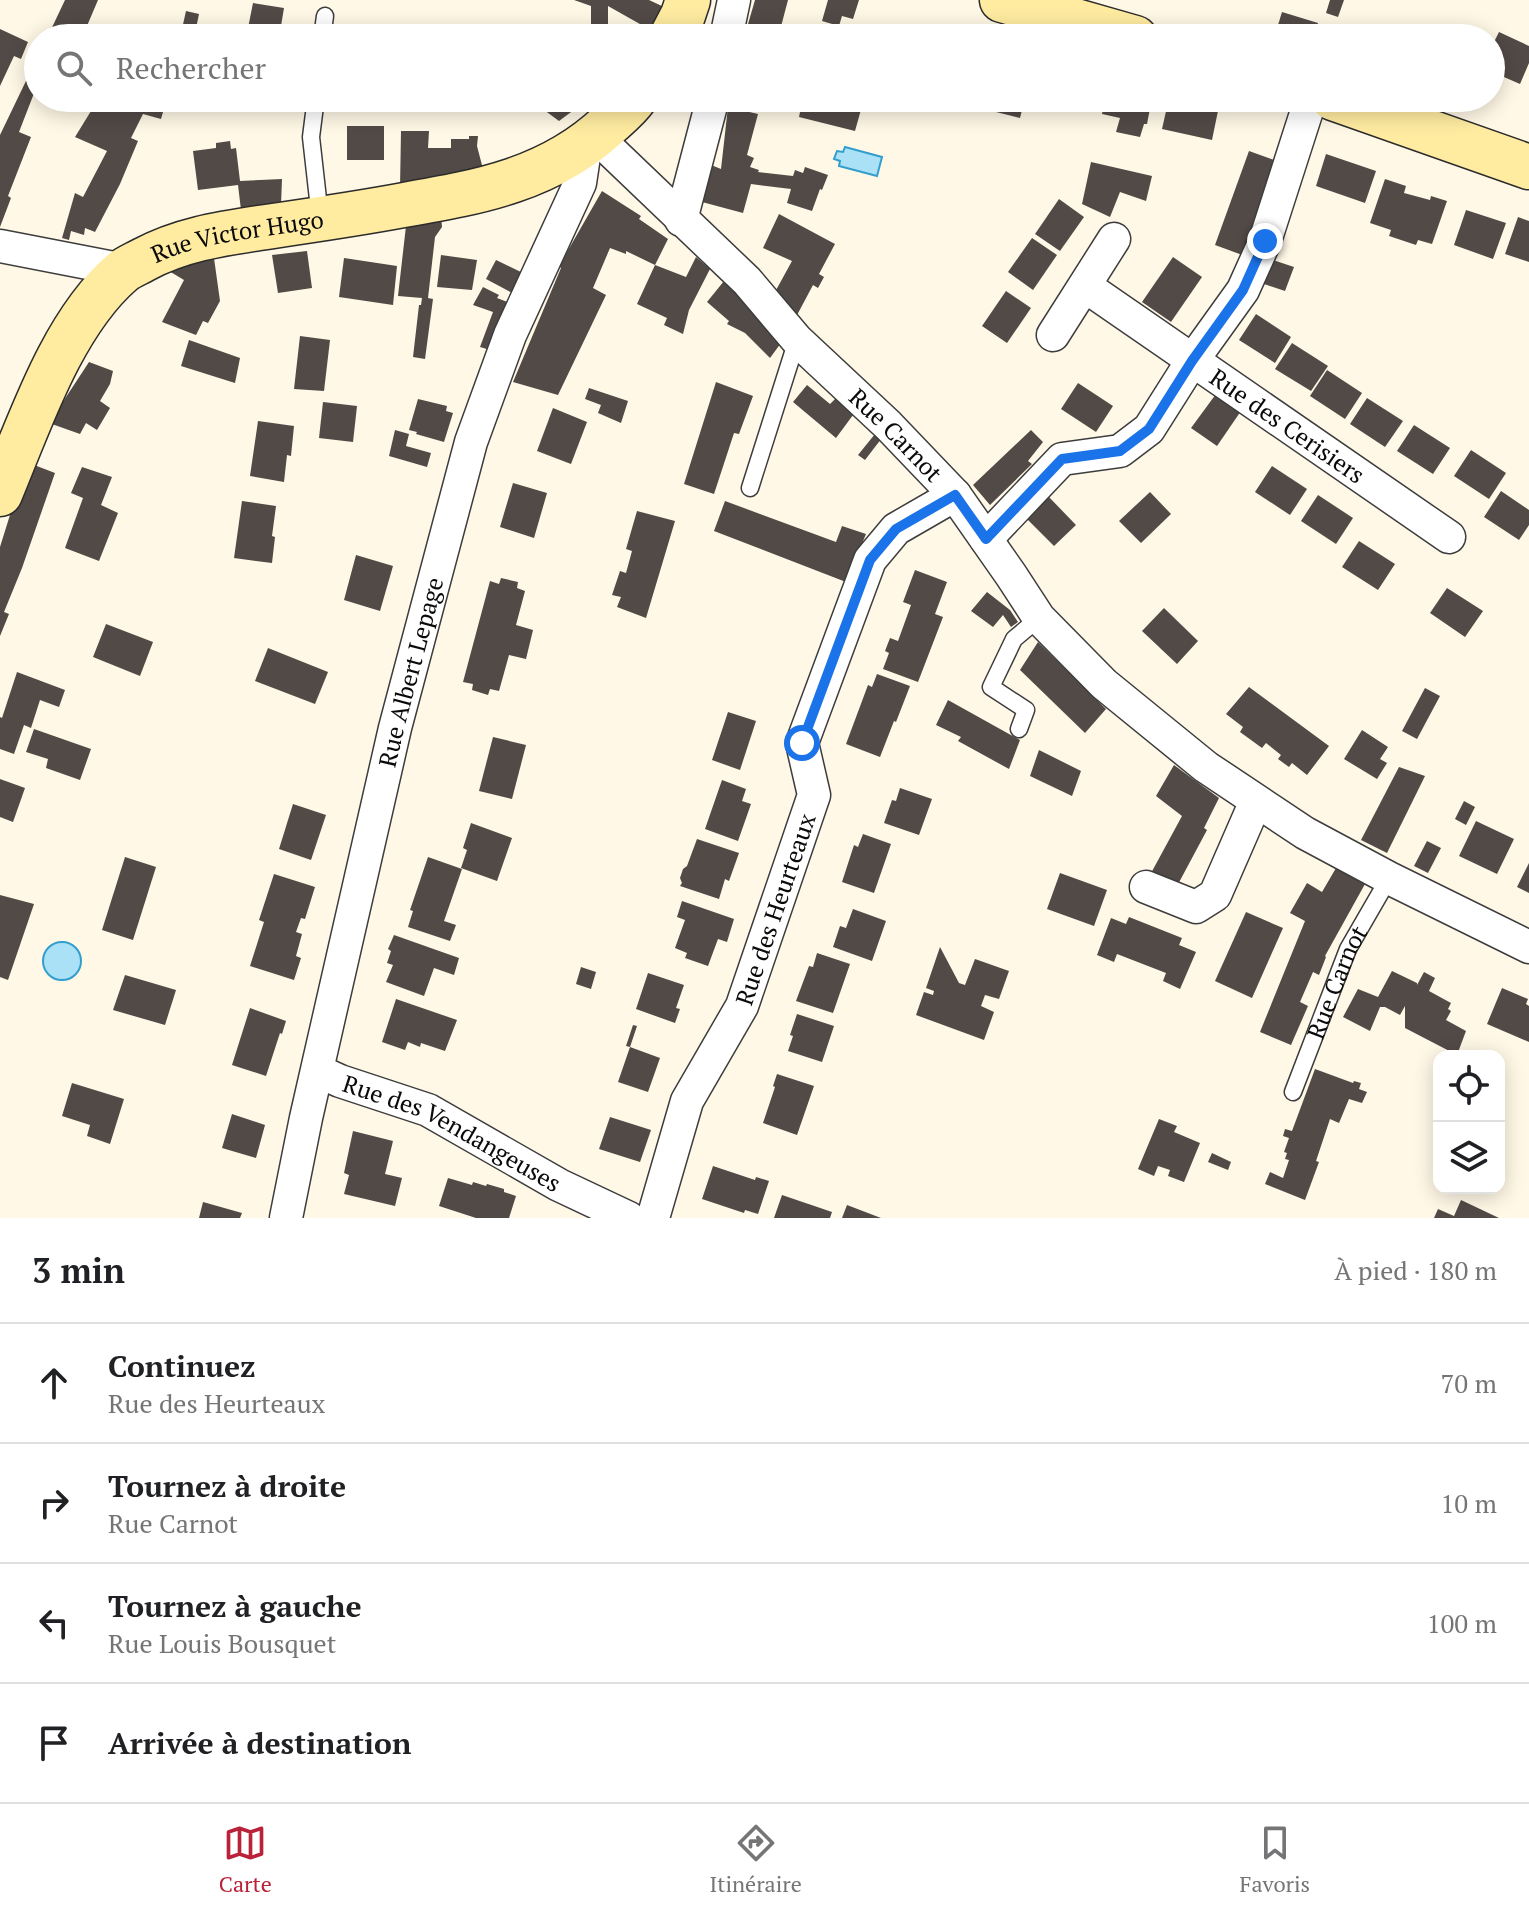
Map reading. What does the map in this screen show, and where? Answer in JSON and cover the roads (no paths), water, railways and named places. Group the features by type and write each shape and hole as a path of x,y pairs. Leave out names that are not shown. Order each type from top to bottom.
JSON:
{"street":[{"path":"678,24 688,0"},
{"path":"729,24 734,0"},
{"path":"1002,0 1086,24"},
{"name":"Rue Victor Hugo","path":"0,494 47,382 80,321 124,270 159,251 203,237 471,194 522,178 592,139 620,112"},
{"path":"681,220 709,112"},
{"path":"986,539 1062,459 1120,451 1149,429 1192,361 1243,290 1265,241 1306,112"},
{"path":"1373,112 1529,167"},
{"name":"Rue Carnot","path":"592,139 609,149 747,281 797,340 888,425 955,495 1039,618 1104,684 1206,767 1305,833 1529,947"},
{"name":"Rue Albert Lepage","path":"286,1218 395,728 471,442 510,335 580,183 592,139"},
{"path":"1053,335 1114,239"},
{"path":"0,246 124,270"},
{"name":"Rue des Cerisiers","path":"1085,286 1449,537"},
{"name":"Rue des Heurteaux","path":"653,1218 687,1101 742,1006 814,795 802,743 870,560 896,529 955,495"},
{"path":"1146,887 1196,907 1215,895 1256,801"},
{"name":"Rue des Vendangeuses","path":"318,1071 428,1110 559,1185 629,1218"}],"lane":[{"path":"324,24 325,16"},
{"path":"314,112 311,137 320,219"},
{"path":"750,488 797,340"},
{"path":"1019,729 1026,710 991,687 1014,639 1039,618"},
{"name":"Rue Carnot","path":"1293,1092 1348,949 1389,878"}],"water":[{"path":"845,147 882,157 877,176 839,166 840,161 834,159 837,151 843,152"},
{"path":"62,942 75,948 81,961 75,974 62,980 49,974 43,961 49,948"}]}
